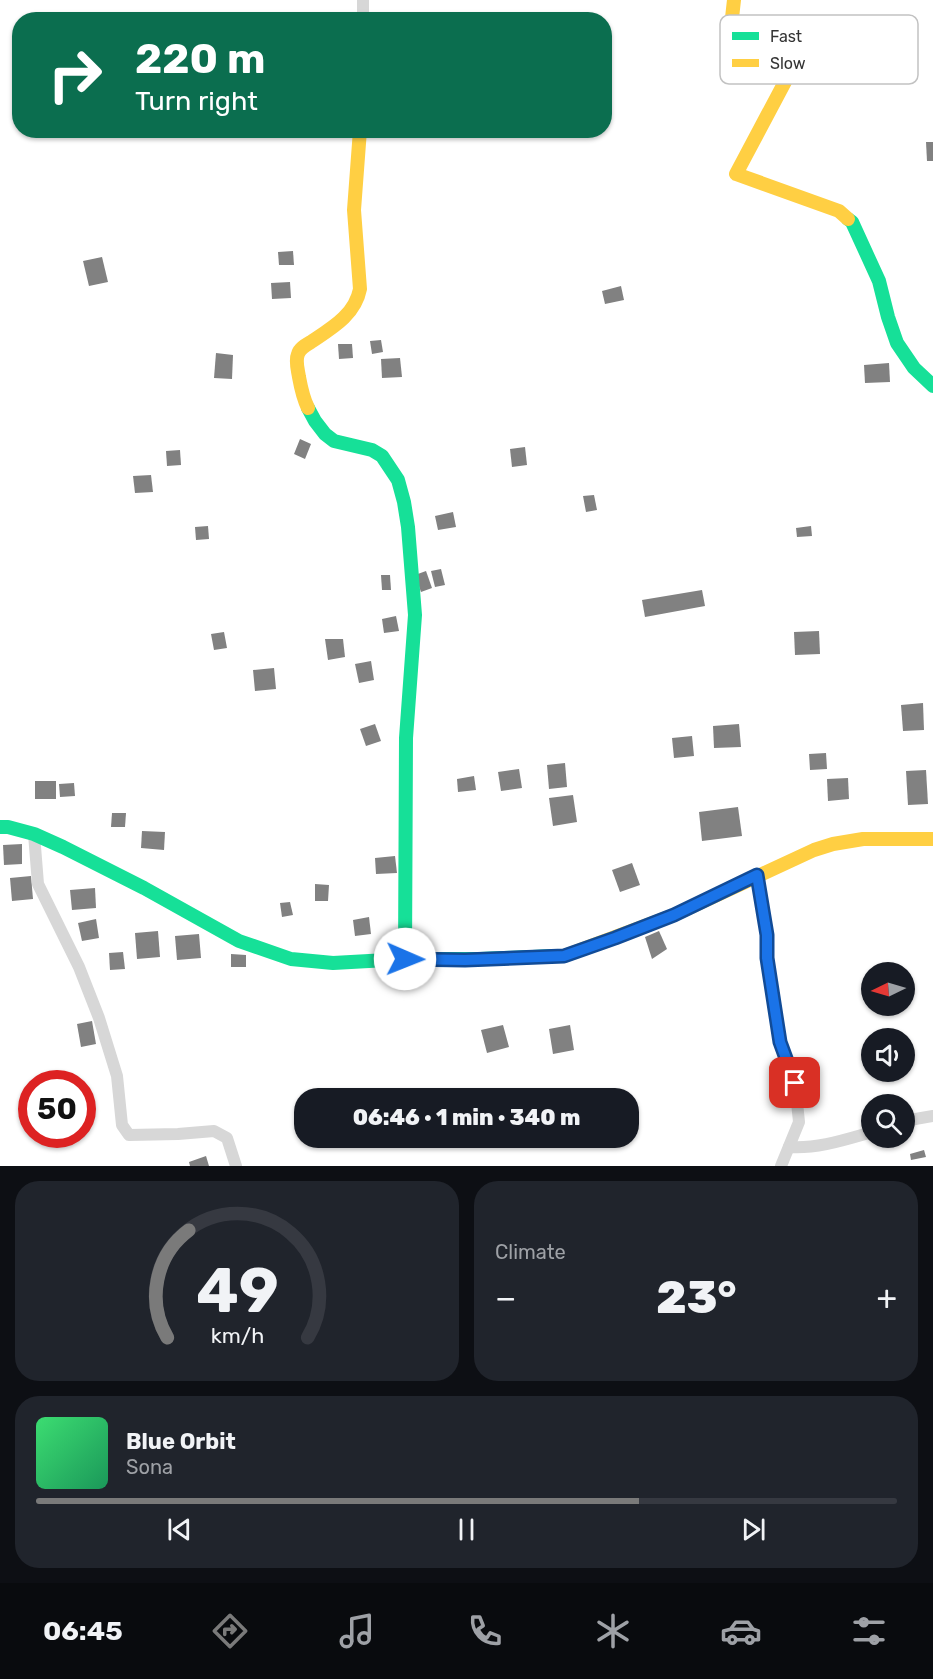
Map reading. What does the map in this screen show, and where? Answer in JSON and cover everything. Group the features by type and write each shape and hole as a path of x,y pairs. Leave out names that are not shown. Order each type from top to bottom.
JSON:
{"street":[{"path":"732,15 734,0"},
{"path":"784,84 736,174 839,211 852,222 879,281 897,344 914,368 933,386"},
{"path":"359,138 354,210 360,289 358,300 352,310 336,325 303,347 297,355 297,367 303,398 325,434 334,441 372,450 382,456 398,480 404,502 415,615 406,738 405,959"},
{"path":"0,827 34,834 144,888 176,908 239,940 291,959 333,963 405,959 564,956 674,915 814,850 863,839 933,839"},
{"path":"34,834 38,884 80,967 99,1018 117,1076 123,1125 129,1135 214,1131 227,1138 236,1166"},
{"path":"757,875 780,1042 795,1083 799,1122 781,1166"},
{"path":"915,1119 933,1116"},
{"path":"789,1147 820,1146 861,1135"}],"building":[{"path":"926,142 933,142 933,161 927,161"},
{"path":"293,251 294,265 279,265 278,252"},
{"path":"102,257 108,282 89,286 83,261"},
{"path":"290,282 291,298 272,299 271,283"},
{"path":"621,286 624,300 605,304 602,291"},
{"path":"381,340 383,352 372,354 370,341"},
{"path":"338,344 352,344 353,358 339,359"},
{"path":"216,353 233,355 232,379 214,378"},
{"path":"400,358 402,377 382,378 381,359"},
{"path":"889,363 890,382 865,383 864,365"},
{"path":"300,439 311,444 305,459 294,454"},
{"path":"525,447 527,465 512,467 510,449"},
{"path":"180,450 181,465 167,466 166,451"},
{"path":"151,475 153,492 135,493 133,476"},
{"path":"594,495 597,510 586,512 583,496"},
{"path":"453,512 456,527 438,530 435,516"},
{"path":"208,526 209,539 196,540 195,527"},
{"path":"811,526 812,536 797,537 796,528"},
{"path":"441,569 445,585 435,587 431,571"},
{"path":"426,571 432,588 421,592 415,575"},
{"path":"381,575 390,575 391,590 382,590"},
{"path":"702,590 705,606 645,617 642,600"},
{"path":"396,616 399,631 384,633 382,619"},
{"path":"819,631 820,654 795,655 794,632"},
{"path":"224,632 227,648 214,650 211,634"},
{"path":"325,639 343,639 345,657 328,660"},
{"path":"371,661 374,680 359,683 355,664"},
{"path":"274,668 276,689 255,691 253,670"},
{"path":"923,703 924,730 903,731 901,705"},
{"path":"375,724 381,741 366,746 360,729"},
{"path":"739,724 741,747 714,748 713,726"},
{"path":"692,736 694,756 674,758 672,738"},
{"path":"826,753 827,769 810,770 809,754"},
{"path":"565,763 567,787 549,789 547,765"},
{"path":"519,769 522,788 501,791 498,772"},
{"path":"926,770 928,804 908,805 906,771"},
{"path":"474,776 476,790 458,792 457,779"},
{"path":"848,778 849,799 828,801 827,779"},
{"path":"35,781 56,781 56,799 35,799"},
{"path":"74,783 75,796 60,797 59,784"},
{"path":"573,795 577,822 553,826 549,798"},
{"path":"738,807 742,836 702,841 699,812"},
{"path":"112,813 126,813 125,827 111,827"},
{"path":"142,831 165,832 164,850 141,848"},
{"path":"22,844 22,864 4,865 3,845"},
{"path":"395,856 397,873 376,874 375,858"},
{"path":"632,863 640,885 620,892 612,870"},
{"path":"31,876 33,899 12,901 10,878"},
{"path":"315,884 329,885 328,901 315,901"},
{"path":"95,888 96,908 72,910 70,890"},
{"path":"290,902 293,915 282,917 280,903"},
{"path":"369,917 371,934 355,936 353,920"},
{"path":"96,919 99,938 82,941 78,923"},
{"path":"158,931 160,957 137,959 135,933"},
{"path":"659,931 667,949 652,959 645,937"},
{"path":"199,934 201,958 177,960 175,936"},
{"path":"123,952 125,969 110,970 109,953"},
{"path":"231,954 246,955 246,967 231,967"},
{"path":"92,1021 96,1044 81,1047 77,1024"},
{"path":"503,1025 509,1047 487,1053 481,1030"},
{"path":"570,1025 574,1050 553,1054 549,1029"},
{"path":"924,1150 926,1157 911,1160 910,1154"},
{"path":"206,1156 209,1166 190,1166 189,1162"}],"traffic: fast":[{"path":"848,219 852,222 879,281 897,343 914,368 933,386"},
{"path":"308,408 325,434 334,441 372,450 382,456 398,480 404,502 415,615 406,738 405,959"},
{"path":"0,827 34,834 63,847 144,888 239,941 291,959 333,963 556,956"}],"traffic: slow":[{"path":"732,15 734,0"},
{"path":"784,84 736,174 839,211 848,219"},
{"path":"308,408 299,377 298,354 303,347 348,314 360,289 354,210 359,138"},
{"path":"556,956 564,956 674,915 814,850 833,844 863,839 933,839"}],"route":[{"path":"405,959 465,960 564,956 674,915 757,875 780,1042 795,1083"}]}
